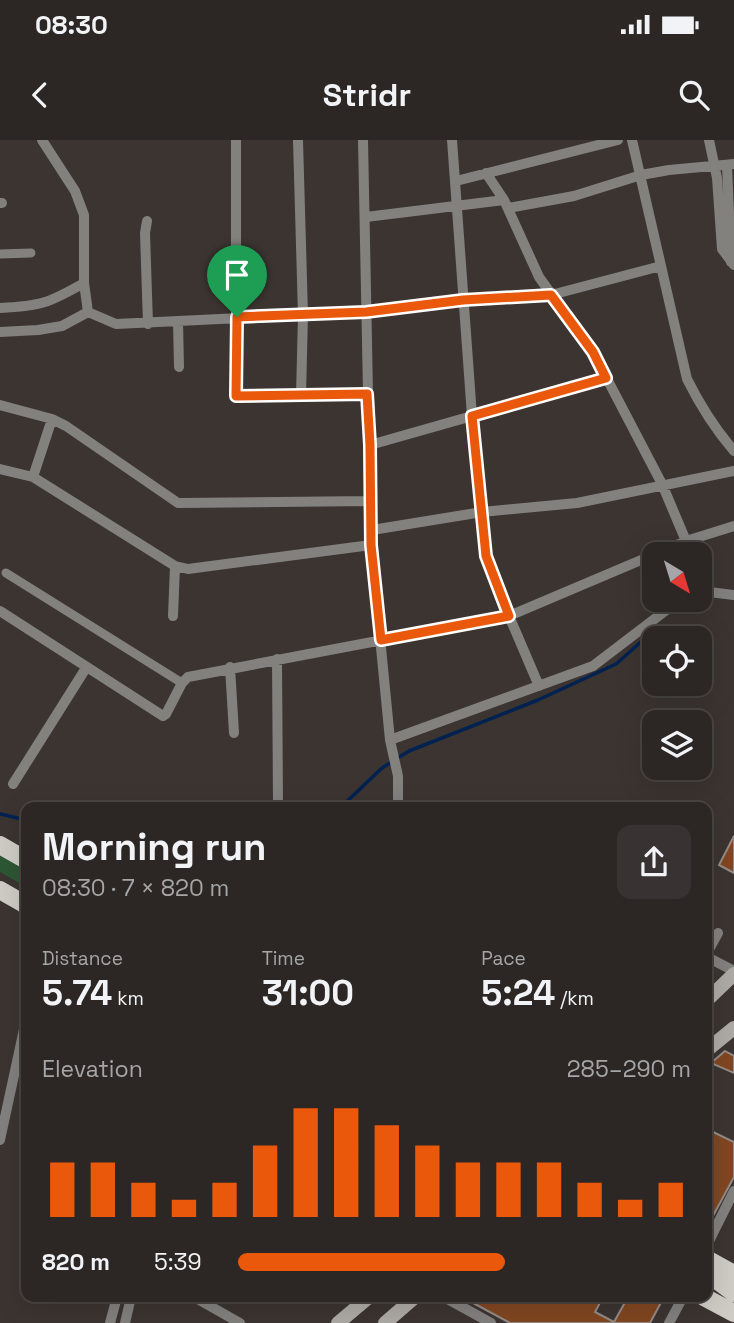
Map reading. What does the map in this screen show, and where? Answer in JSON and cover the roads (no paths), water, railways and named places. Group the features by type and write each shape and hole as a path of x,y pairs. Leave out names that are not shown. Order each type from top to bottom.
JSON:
{"main road":[{"path":"0,845 21,857"},
{"path":"0,890 21,902"},
{"path":"712,995 734,972"},
{"path":"712,1046 734,1028"},
{"path":"712,1262 734,1274"},
{"path":"712,1277 734,1295"},
{"path":"712,1288 734,1295"},
{"path":"712,1301 734,1312"},
{"path":"338,1323 363,1302"},
{"path":"385,1323 409,1302"}],"street":[{"path":"42,140 75,191 84,215 83,283 88,312"},
{"path":"236,140 236,396 367,394"},
{"path":"299,140 303,315 300,395"},
{"path":"363,140 371,545 391,743 398,776 398,802"},
{"path":"452,140 472,416 486,556 539,686"},
{"path":"456,181 618,140"},
{"path":"632,140 687,379 696,397 734,451"},
{"path":"709,140 725,165 724,213 731,257"},
{"path":"366,217 574,196 641,175 725,165"},
{"path":"486,173 506,204 539,277 593,352 662,484 686,541"},
{"path":"147,221 145,233 148,324"},
{"path":"0,254 31,253"},
{"path":"88,312 116,324 366,312 463,300 551,295 662,266"},
{"path":"0,308 51,302 83,283"},
{"path":"0,332 62,326 88,312"},
{"path":"178,321 179,367"},
{"path":"370,445 606,378"},
{"path":"0,405 51,419 66,426 178,503 370,501"},
{"path":"33,477 51,419"},
{"path":"0,469 33,477 175,566 188,569 371,545"},
{"path":"372,530 482,512 577,503 734,471"},
{"path":"0,611 163,716 185,680 230,667 509,616 686,541 734,526"},
{"path":"173,616 175,566"},
{"path":"6,573 185,680"},
{"path":"391,743 593,666 664,612"},
{"path":"277,659 278,802"},
{"path":"230,667 234,733"},
{"path":"13,785 86,668"},
{"path":"712,945 718,933"},
{"path":"712,958 734,972"},
{"path":"0,1140 21,1043"},
{"path":"712,1234 734,1191"},
{"path":"110,1323 116,1302"},
{"path":"125,1323 130,1302"},
{"path":"203,1302 240,1323"},
{"path":"453,1302 491,1323"},
{"path":"668,1323 680,1302"}],"waterway":[{"path":"346,802 382,768 409,751 538,700 616,664 642,641"},
{"path":"0,814 21,819"}]}
